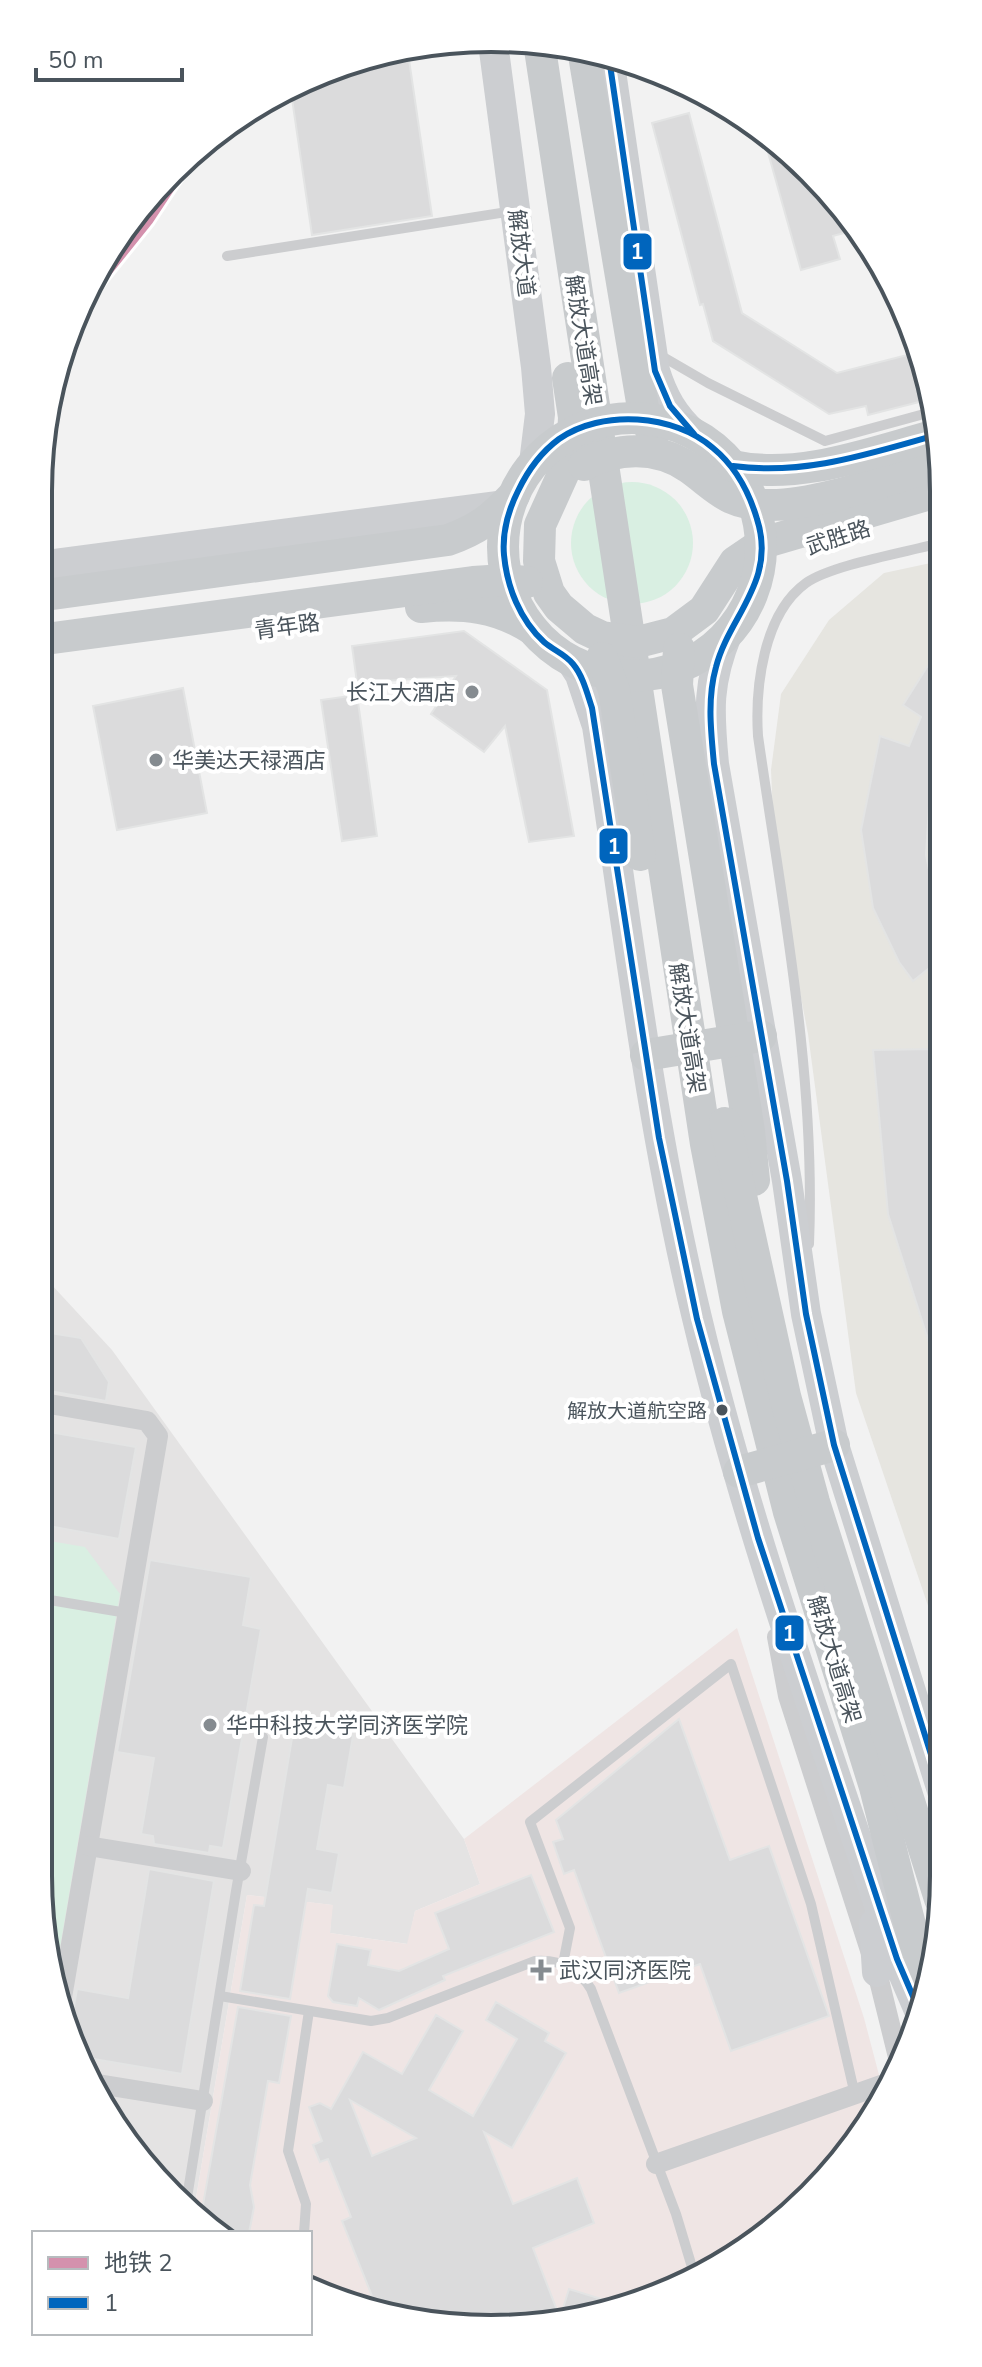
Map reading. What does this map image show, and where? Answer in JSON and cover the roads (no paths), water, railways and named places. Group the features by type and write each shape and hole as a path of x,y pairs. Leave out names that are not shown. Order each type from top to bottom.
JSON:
{"main road":[{"name":"解放大道","path":"494,52 538,391 538,441 534,463"},
{"path":"520,53 574,417 568,457 540,525 539,561 549,593"},
{"name":"解放大道高架","path":"541,55 706,1144 738,1311 789,1512 888,1782 930,1876"},
{"name":"解放大道高架","path":"563,58 727,1140 768,1327 888,1782 922,1964"},
{"path":"585,62 644,414 659,444 673,459"},
{"path":"611,69 655,371 667,403 694,434"},
{"path":"52,594 448,540 479,528 509,500 534,463 552,445 576,430 604,421 630,417 677,425 711,444 733,466 753,501 761,547 751,595 728,632 715,670 708,710 714,764 806,1314 834,1445 930,1745"},
{"path":"733,466 753,471 787,472 926,437"},
{"path":"553,494 580,466 607,454 635,450 673,459 688,467 720,494 747,503 769,505 807,501 929,467"},
{"path":"570,619 602,637 638,642 656,639 689,624 704,610 735,562 763,543 930,494"},
{"path":"52,564 509,500"},
{"path":"509,500 503,553 508,581 519,610 544,641 571,661 607,674 651,675 694,660 728,632"},
{"name":"武胜路","path":"751,595 770,572 803,546 930,510"},
{"path":"52,617 475,559 514,546 540,525"},
{"path":"52,638 487,580 522,581 549,593 600,653 614,690 685,1137 738,1311"},
{"name":"青年路","path":"52,660 447,605 478,606 497,611 532,629"},
{"path":"689,624 677,655 677,685 749,1131 768,1327"},
{"path":"571,661 580,675 597,726 659,1138 697,1319 758,1538 897,1959 913,1997"},
{"path":"646,1055 761,1036"},
{"path":"739,1472 834,1445"},
{"path":"872,1882 877,1972"}],"street":[{"path":"52,1404 147,1421 158,1436 65,1981"},
{"path":"758,1538 788,1696 877,1972 896,2047"},
{"path":"88,1846 241,1871"},
{"path":"105,2085 203,2101"},
{"path":"656,2164 876,2087"}],"lane":[{"path":"227,256 517,210"},
{"path":"653,351 708,383 825,441 923,414"},
{"path":"806,1314 811,1179 799,1025 758,736 762,660 780,617 804,584 825,573 930,546"},
{"path":"52,1600 127,1613"},
{"path":"563,1964 570,1928 530,1822 731,1664 811,1904 855,2095"},
{"path":"188,2193 263,1737"},
{"path":"220,1996 360,2021 379,2020 526,1964 545,1960 563,1964 579,1974 591,1989 676,2214 692,2266"},
{"path":"304,2231 306,2204 288,2151 309,2011"}],"metro line":[{"name":"2","path":"119,259 163,200"}],"place":[{"name":"长江大酒店","path":"472,692"},
{"name":"华美达天禄酒店","path":"156,760"},
{"name":"解放大道航空路","path":"722,1410"},
{"name":"华中科技大学同济医学院","path":"210,1725"},
{"name":"武汉同济医院","path":"541,1970"}]}
